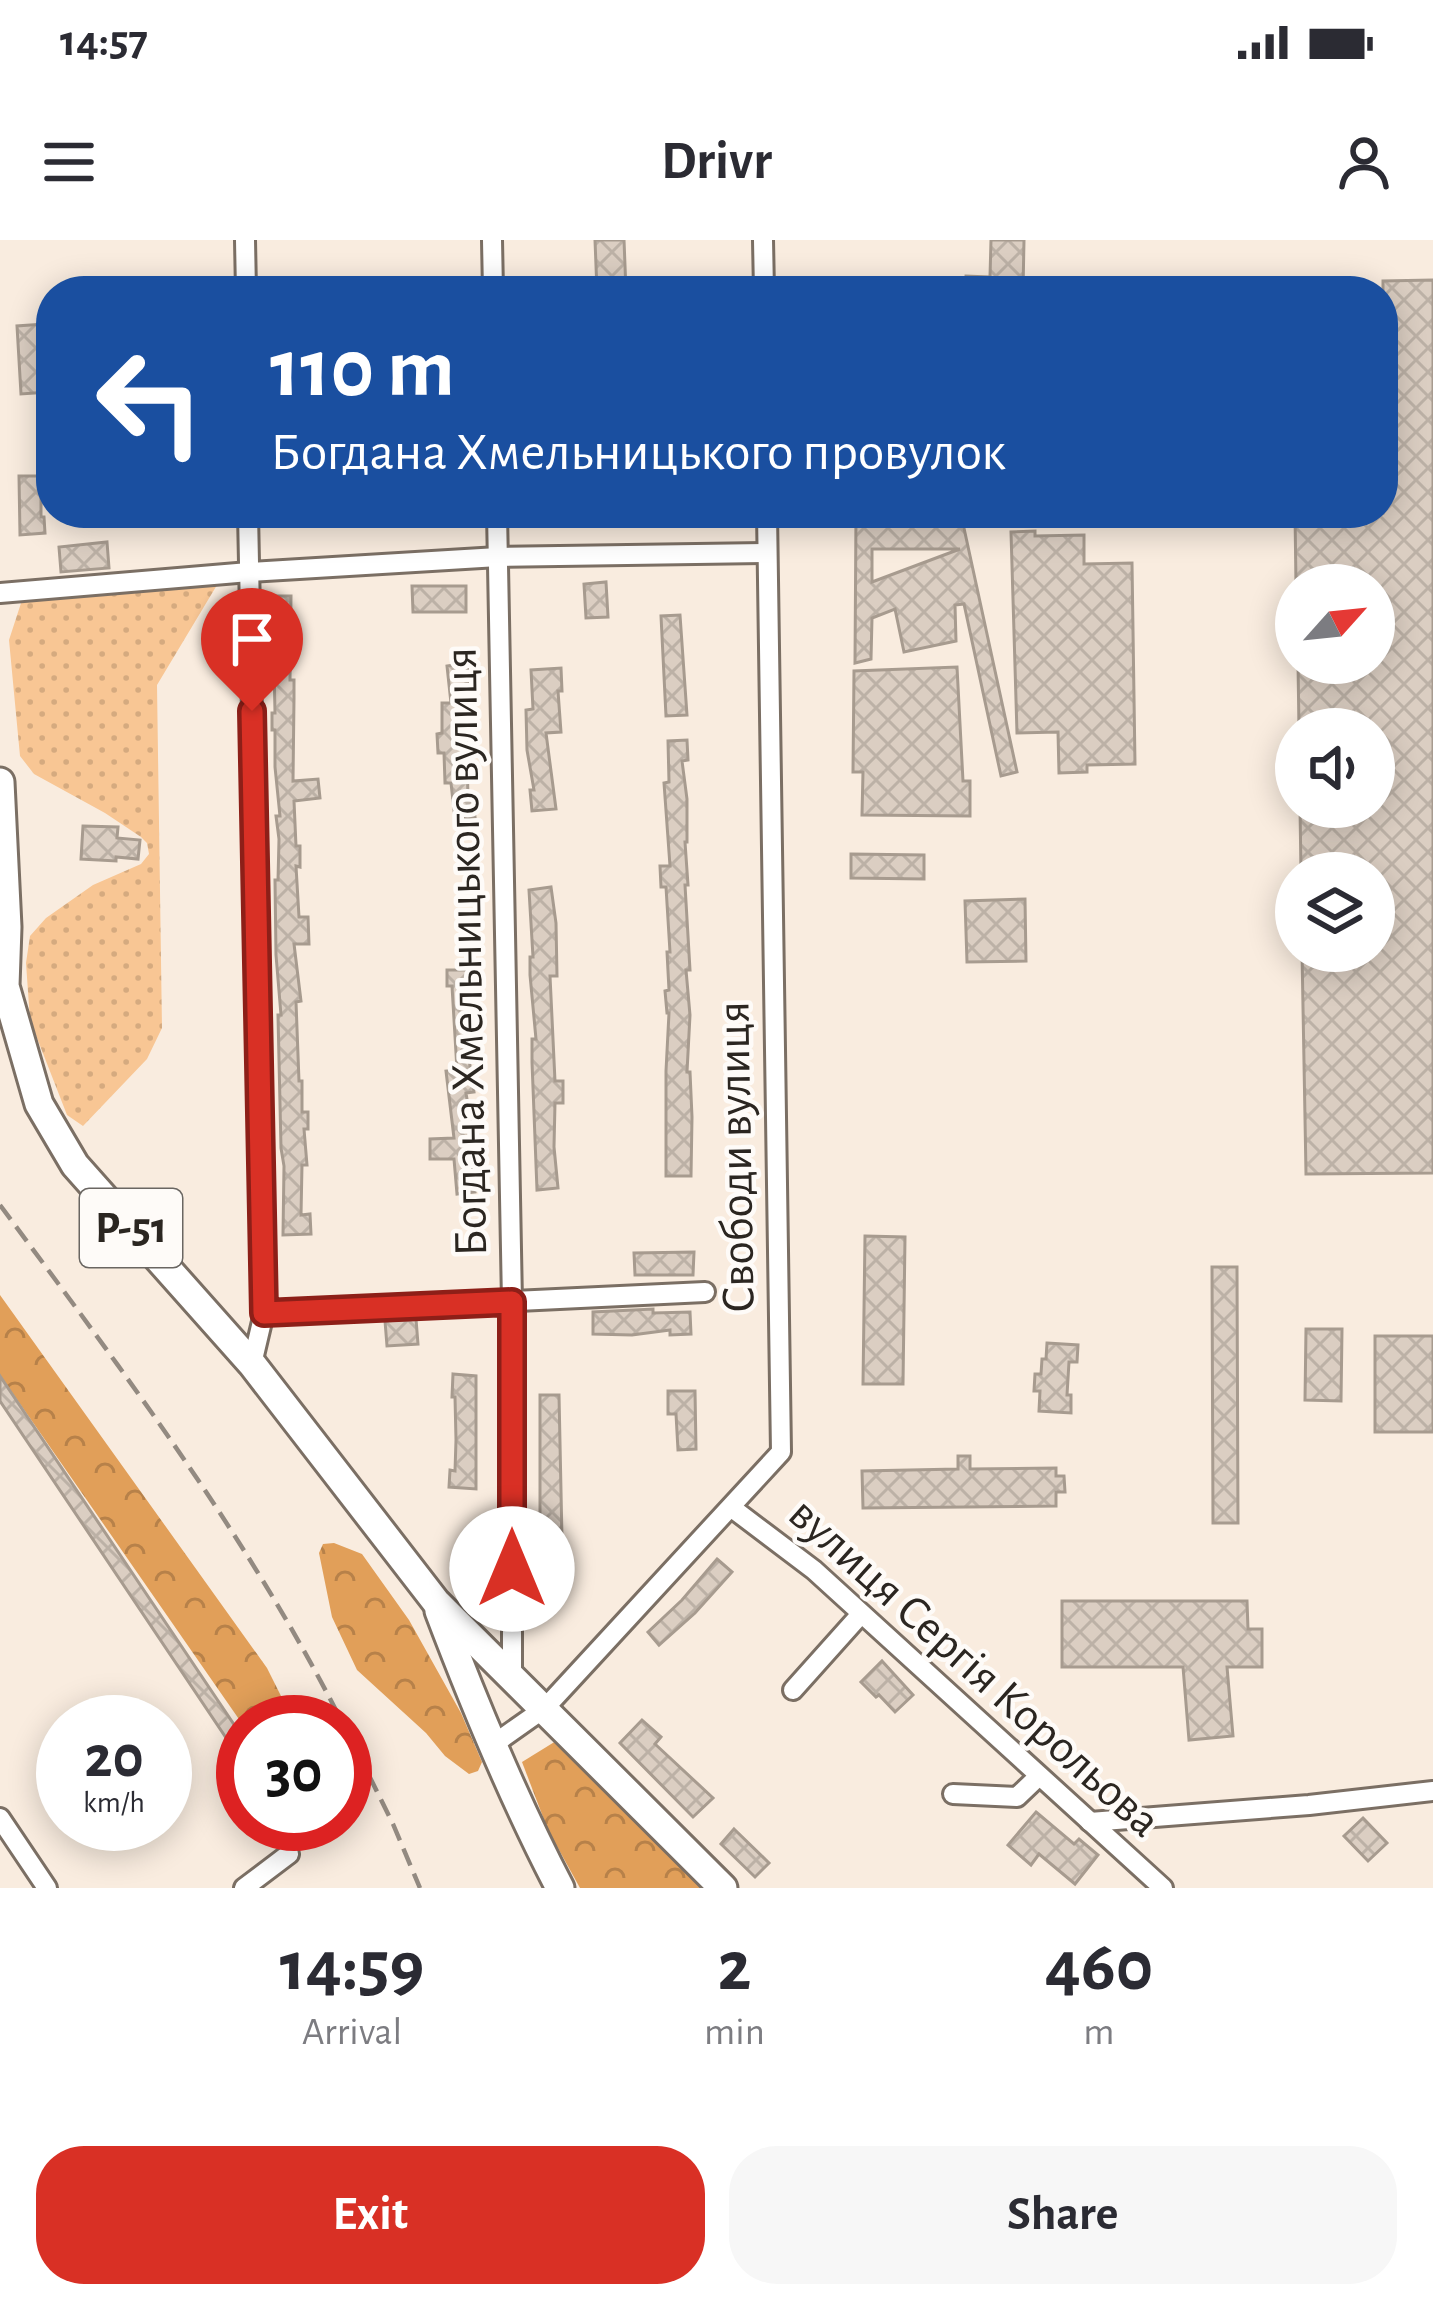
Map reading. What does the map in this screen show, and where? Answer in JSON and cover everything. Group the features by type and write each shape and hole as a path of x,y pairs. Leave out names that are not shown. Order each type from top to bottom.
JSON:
{"main road":[{"name":"Р-51","path":"0,782 7,928 3,986 39,1104 76,1165 252,1364 436,1602 723,1888"},
{"name":"Р-51","path":"436,1602 491,1746 560,1888"}],"street":[{"path":"245,240 246,276"},
{"path":"492,240 493,276"},
{"path":"764,240 764,276"},
{"path":"248,528 264,1313 252,1364"},
{"name":"Богдана Хмельницького вулиця","path":"497,528 512,1302 512,1677"},
{"name":"Свободи вулиця","path":"491,1746 545,1708 781,1452 766,528"},
{"path":"0,592 498,557 767,553"},
{"path":"264,1313 705,1292"},
{"name":"вулиця Сергія Корольова","path":"731,1508 814,1570 1163,1888"},
{"path":"793,1690 861,1614"},
{"path":"953,1794 1017,1798 1039,1776"},
{"path":"1090,1822 1433,1791"},
{"path":"0,1818 47,1888"},
{"path":"244,1888 289,1854"}],"shaded area":[{"path":"217,585 157,685 162,1028 147,1059 83,1126 67,1115 30,1020 26,963 30,936 46,918 93,885 141,864 149,854 141,837 34,774 20,756 9,640 22,600"}],"green space":[{"path":"0,1295 267,1668 280,1695 222,1695 0,1375"},
{"path":"334,1543 362,1554 409,1620 461,1713 482,1762 478,1771 469,1774 445,1756 357,1670 332,1617 319,1553 323,1544"},
{"path":"556,1741 707,1888 580,1888 548,1830 522,1762"}],"building":[{"path":"595,240 624,240 625,276 596,276"},
{"path":"991,240 1024,240 1023,276 990,276"},
{"path":"1433,280 1433,1173 1306,1174 1302,972 1395,972 1395,852 1301,852 1300,828 1395,828 1395,708 1299,708 1298,684 1395,684 1395,564 1296,564 1295,528 1398,528 1398,281"},
{"path":"36,325 36,393 21,394 17,326"},
{"path":"19,476 36,476 36,528 45,528 45,533 20,535"},
{"path":"856,528 964,528 1017,772 1001,776 964,604 955,605 956,641 904,652 895,609 872,618 871,659 855,663","holes":["872,549 960,549 872,582"]},
{"path":"1035,531 1035,536 1084,535 1084,564 1132,563 1135,764 1087,765 1087,772 1059,773 1058,732 1017,733 1011,532"},
{"path":"107,542 109,568 61,572 59,547"},
{"path":"606,582 608,617 586,618 584,584"},
{"path":"412,586 466,586 466,612 413,612"},
{"path":"269,596 291,596 293,781 318,779 320,798 294,801 296,846 300,846 300,867 296,866 299,917 308,917 309,944 294,944 301,1001 296,1002 299,1081 302,1112 308,1112 301,1215 310,1214 311,1234 283,1235 275,880 276,816 280,816 272,730"},
{"path":"680,615 687,715 666,716 661,616"},
{"path":"467,663 468,797 473,797 475,817 455,819 437,734 442,733 442,703 451,703 447,666"},
{"path":"957,667 963,781 970,781 970,816 862,815 863,772 853,772 854,671"},
{"path":"561,668 561,732 546,733 556,809 532,811 526,710 533,709 531,670"},
{"path":"687,740 688,760 682,761 687,799 691,1176 666,1176 669,1013 665,991 669,990 670,952 660,866 670,866 664,783 669,782 668,741"},
{"path":"83,826 118,827 117,838 140,840 138,859 81,859"},
{"path":"851,854 924,855 924,879 851,878"},
{"path":"551,887 556,923 557,976 550,976 555,1081 563,1081 563,1103 555,1103 558,1188 537,1190 529,890"},
{"path":"1025,899 1026,961 967,962 965,901"},
{"path":"447,970 472,970 473,1058 469,1059 474,1092 466,1093 475,1192 457,1194 454,1159 430,1159 430,1139 454,1138 446,1071 457,1070"},
{"path":"865,1236 905,1237 903,1384 863,1384"},
{"path":"694,1252 693,1275 635,1275 634,1253"},
{"path":"1212,1267 1237,1267 1238,1523 1213,1523"},
{"path":"653,1309 653,1313 690,1312 691,1334 670,1335 670,1330 593,1334 593,1312"},
{"path":"416,1319 418,1344 387,1346 385,1321"},
{"path":"1306,1329 1342,1329 1341,1401 1305,1400"},
{"path":"1375,1336 1433,1336 1433,1432 1375,1432"},
{"path":"1047,1343 1078,1345 1077,1362 1069,1362 1071,1413 1039,1411 1035,1374 1041,1374"},
{"path":"453,1374 476,1376 476,1489 449,1487 450,1470 455,1471"},
{"path":"0,1376 216,1698 216,1723 0,1401"},
{"path":"668,1391 695,1391 696,1449 678,1450 676,1414 668,1414"},
{"path":"540,1395 559,1395 562,1539 540,1539"},
{"path":"958,1456 970,1456 970,1469 1056,1468 1056,1476 1064,1476 1065,1492 1056,1492 1056,1506 863,1508 862,1471 958,1469"},
{"path":"717,1559 732,1572 659,1645 648,1632"},
{"path":"1062,1601 1247,1601 1248,1629 1262,1629 1262,1667 1227,1667 1233,1736 1189,1740 1183,1667 1062,1667"},
{"path":"882,1661 913,1695 895,1712 861,1682"},
{"path":"642,1720 661,1737 655,1744 713,1798 693,1817 620,1743"},
{"path":"1036,1812 1074,1844 1079,1839 1098,1855 1075,1884 1039,1854 1031,1865 1008,1845"},
{"path":"1363,1818 1387,1843 1368,1861 1344,1836"},
{"path":"734,1829 769,1863 755,1877 721,1844"}],"railway":[{"path":"0,1205 225,1521 328,1695"},
{"path":"372,1782 420,1888"}],"route":[{"path":"252,711 264,1313 512,1302 512,1569"}]}
